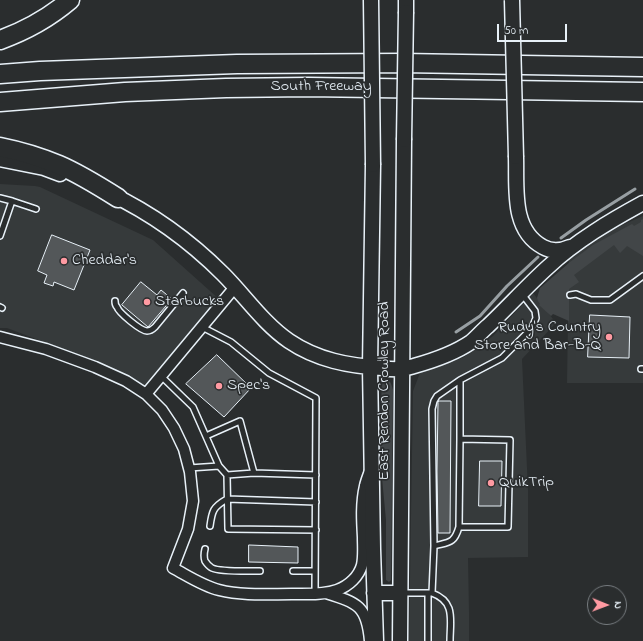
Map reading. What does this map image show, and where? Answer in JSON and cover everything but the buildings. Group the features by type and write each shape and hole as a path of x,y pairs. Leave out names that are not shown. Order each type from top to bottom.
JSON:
{"highway":[{"path":"0,40 42,20 70,0"},
{"name":"South Freeway","path":"0,74 40,71 253,64 402,62 643,67"},
{"name":"South Freeway","path":"0,102 125,92 226,88 308,87 643,92"},
{"path":"0,148 33,155 58,164 118,198"}],"main road":[{"name":"East Rendon Crowley Road","path":"371,0 373,165 370,367 376,641"},
{"path":"512,0 517,209 521,222 529,236 539,245 554,251 576,244"},
{"name":"East Rendon Crowley Road","path":"400,641 406,6"},
{"path":"0,159 19,162 49,170 94,186 156,220 206,258 223,274 274,329 305,350 323,358 341,363 402,370 425,363 471,342 549,266 576,244 620,216 643,204"},
{"path":"374,593 400,593"}],"street":[{"path":"146,394 235,287"},
{"path":"0,338 46,349 78,360 126,381 146,394 162,410 174,428 184,449 190,472 192,501 188,529 173,568 207,586 239,593 326,593 339,589 351,582 359,573 362,564 363,496 365,484 372,467"},
{"path":"326,593 345,599 360,608 366,617 370,641"}],"lane":[{"path":"0,198 36,209"},
{"path":"0,236 12,202"},
{"path":"570,295 576,294 591,300 610,300 643,276"},
{"path":"115,301 119,311 140,328 148,331 155,327 183,293"},
{"path":"428,641 434,546 432,409 434,401 437,396 460,380 502,358 532,328 536,315 521,294"},
{"path":"202,327 231,342 269,373 316,398 316,593"},
{"path":"161,376 193,407 219,466 227,475 228,529 316,530"},
{"path":"434,546 450,542 454,539 459,527 460,380"},
{"path":"206,436 240,421 254,474"},
{"path":"459,527 508,528 510,440 460,439"},
{"path":"189,468 219,466"},
{"path":"227,475 316,475"},
{"path":"210,526 214,508 219,503 227,499 316,502"},
{"path":"205,549 204,558 211,568 260,571"},
{"path":"293,571 315,571"},
{"path":"400,593 430,594 440,596 446,601 450,609 450,641"}],"shaded area":[{"path":"0,184 40,187 153,240 219,299 146,386 89,359 7,328 0,328"},
{"path":"643,216 643,383 567,383 569,256 620,226"},
{"path":"643,219 643,256 627,246 620,253 614,245 574,275 579,282 569,289 569,321 553,314 551,316 539,305 540,304 537,298 540,288 570,262 593,245 632,224 634,226"},
{"path":"533,293 556,323 522,359 528,490 528,557 468,558 469,641 409,641 413,391 420,373 464,357 493,336"},
{"path":"382,378 385,378 391,383 393,390 391,580 389,582 386,580 386,520 380,457"}],"waterway":[{"path":"561,238 586,220 635,189"},
{"path":"456,332 480,316 507,286 538,257"}],"place":[{"name":"Cheddar's","path":"64,261"},
{"name":"Starbucks","path":"147,302"},
{"name":"Rudy's Country Store and Bar-B-Q","path":"609,337"},
{"name":"Spec's","path":"219,386"},
{"name":"QuikTrip","path":"491,483"}]}
